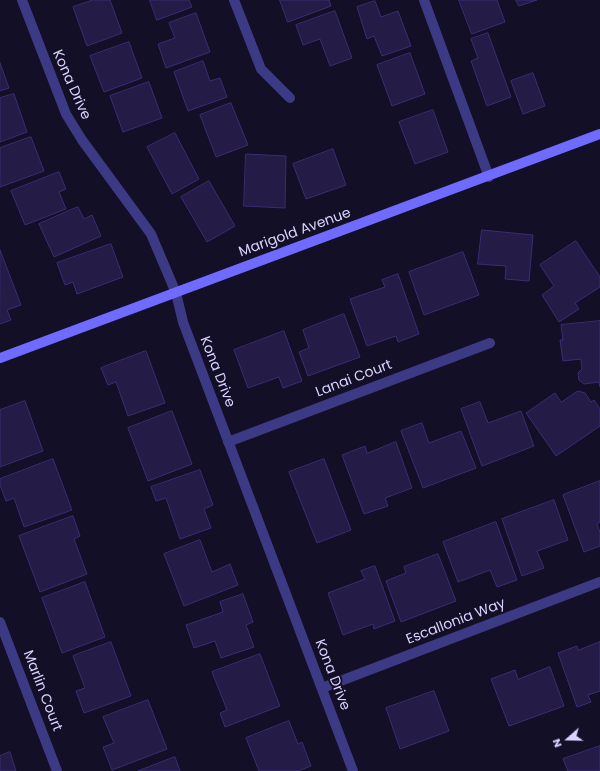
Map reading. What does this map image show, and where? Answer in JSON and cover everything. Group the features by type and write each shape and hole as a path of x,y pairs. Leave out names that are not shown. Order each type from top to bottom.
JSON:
{"street":[{"name":"Kona Drive","path":"22,0 66,114 82,140 152,234 176,292 183,322 353,771"},
{"path":"234,0 261,69 290,98"},
{"path":"424,0 489,177"},
{"name":"Marigold Avenue","path":"0,358 489,177 600,134"},
{"name":"Lanai Court","path":"228,442 490,343"},
{"name":"Escallonia Way","path":"322,688 600,582"},
{"name":"Marlin Court","path":"0,622 57,771"}],"building":[{"path":"93,0 110,0 122,33 87,46 73,7"},
{"path":"150,0 189,0 192,7 157,20"},
{"path":"280,0 329,0 331,6 288,22"},
{"path":"459,0 497,0 505,22 472,34"},
{"path":"516,0 537,0 519,6"},
{"path":"375,1 381,17 398,11 411,46 382,56 374,36 367,39 357,7"},
{"path":"335,11 352,58 330,66 320,39 303,45 296,25"},
{"path":"196,13 210,52 166,68 158,44 175,38 169,23"},
{"path":"488,33 511,97 487,106 471,61 478,58 471,39"},
{"path":"129,42 142,78 104,92 90,56"},
{"path":"410,53 425,94 392,106 377,65"},
{"path":"203,61 210,81 220,78 227,97 188,111 174,72"},
{"path":"0,63 9,88 0,91"},
{"path":"533,73 545,106 523,114 511,81"},
{"path":"149,82 162,118 123,132 110,96"},
{"path":"14,94 27,132 0,142 0,98"},
{"path":"231,103 248,145 216,157 200,115"},
{"path":"433,110 448,152 415,164 399,122"},
{"path":"175,133 199,179 172,194 147,147"},
{"path":"31,137 44,171 0,187 0,148"},
{"path":"333,149 346,185 306,199 293,164"},
{"path":"246,154 286,156 285,208 244,206"},
{"path":"59,172 66,189 59,192 66,209 25,225 11,191"},
{"path":"209,181 235,226 207,242 181,197"},
{"path":"78,207 84,219 92,215 101,236 54,257 39,224"},
{"path":"482,230 533,235 529,281 505,279 506,266 478,264"},
{"path":"576,241 600,277 600,287 575,303 579,309 559,322 542,295 554,286 540,265"},
{"path":"111,244 123,277 77,294 73,282 65,285 57,263"},
{"path":"0,250 21,305 7,310 11,320 0,324"},
{"path":"463,252 479,295 424,315 409,272"},
{"path":"398,274 419,334 398,342 396,336 367,346 350,299 385,287 382,280"},
{"path":"344,314 360,357 308,376 299,352 309,348 303,330"},
{"path":"600,321 600,387 599,382 584,384 579,380 578,373 582,369 581,359 563,361 560,340 563,340 561,325"},
{"path":"284,331 302,381 283,388 279,377 248,388 234,350"},
{"path":"146,351 165,403 128,416 116,382 108,385 101,368"},
{"path":"578,391 585,393 591,402 594,400 600,409 600,426 556,456 526,413 555,393 561,402"},
{"path":"25,401 43,451 0,467 0,410"},
{"path":"480,402 488,423 521,411 534,446 482,466 461,409"},
{"path":"172,411 192,464 148,481 128,428"},
{"path":"422,423 429,443 461,431 476,468 423,488 401,431"},
{"path":"396,442 412,488 385,498 388,506 364,514 342,455 365,446 367,453"},
{"path":"53,459 72,510 24,527 14,498 6,501 0,485 0,479"},
{"path":"324,459 351,530 317,543 289,472"},
{"path":"200,470 213,505 204,509 211,528 180,539 166,498 156,501 151,487"},
{"path":"600,481 600,522 597,524 600,532 600,546 584,552 563,495"},
{"path":"554,500 568,540 537,551 544,568 522,576 502,519"},
{"path":"73,516 80,536 74,539 87,574 40,592 19,536"},
{"path":"496,522 517,580 497,587 490,570 458,582 443,542"},
{"path":"200,540 212,572 230,564 238,585 184,606 164,554"},
{"path":"438,554 456,601 401,622 386,581 406,573 404,567"},
{"path":"375,566 395,621 374,629 373,624 343,635 328,593 365,579 361,571"},
{"path":"85,582 105,637 62,653 42,598"},
{"path":"243,594 253,622 246,625 254,647 221,658 215,641 194,648 186,625 223,612 220,602"},
{"path":"111,642 131,696 84,713 76,691 85,688 73,656"},
{"path":"600,642 600,691 588,695 591,702 577,707 558,653 577,646 578,650"},
{"path":"260,654 280,706 225,727 220,713 227,710 212,672"},
{"path":"550,667 564,706 509,726 491,679 515,670 518,679"},
{"path":"434,691 449,731 400,749 386,708"},
{"path":"148,700 167,749 112,770 103,747 114,743 103,717"},
{"path":"289,721 298,744 302,742 311,766 298,771 259,771 246,738"},
{"path":"600,746 600,771 568,771 563,759"},
{"path":"10,752 16,771 0,771 0,756"},
{"path":"175,757 180,771 138,771"}]}
